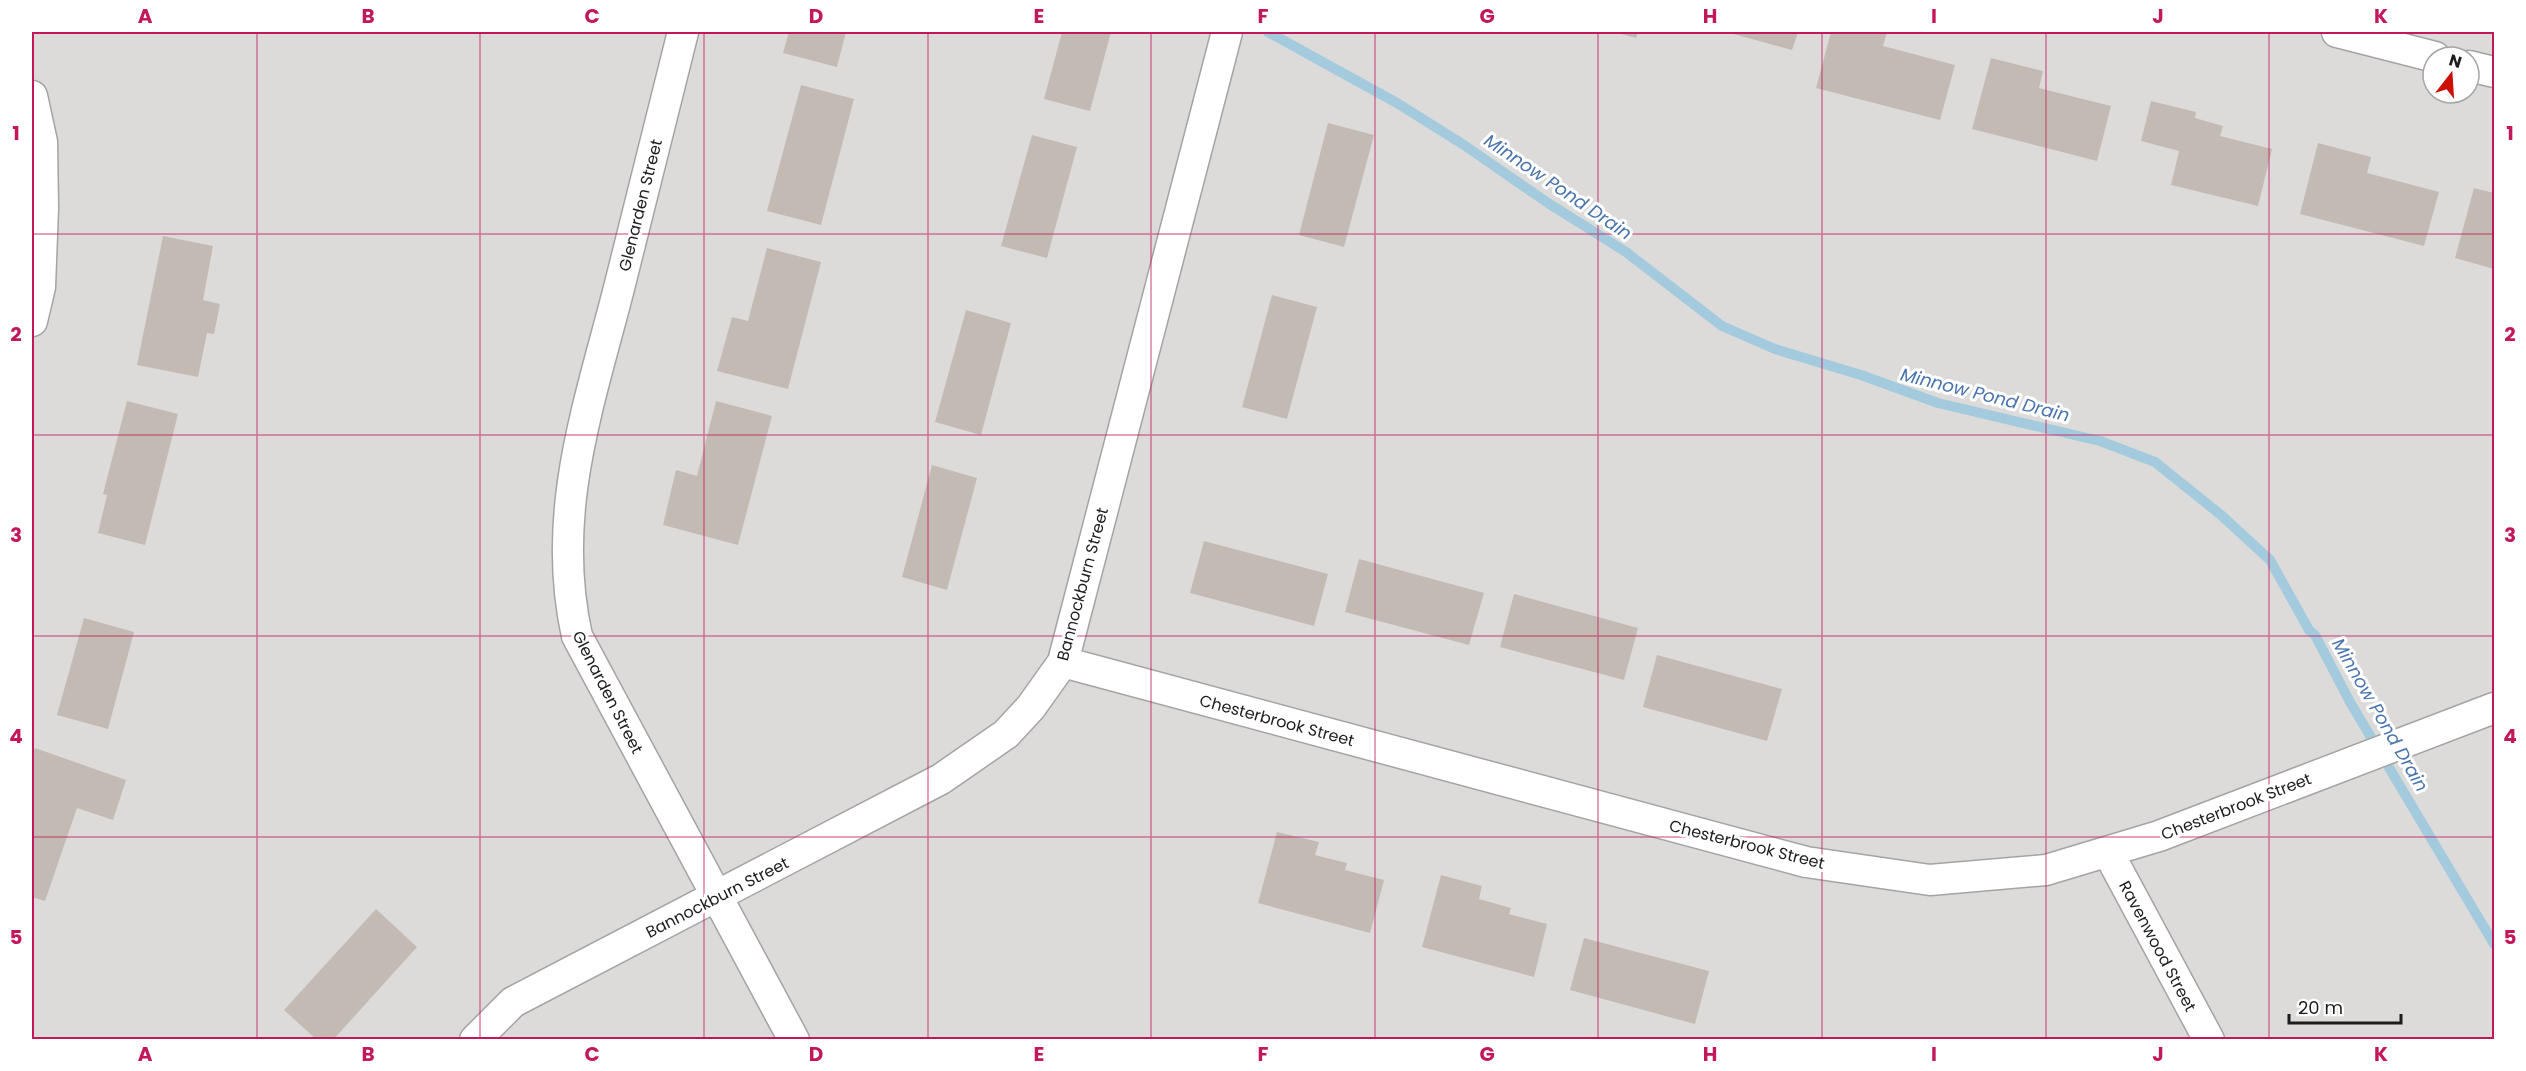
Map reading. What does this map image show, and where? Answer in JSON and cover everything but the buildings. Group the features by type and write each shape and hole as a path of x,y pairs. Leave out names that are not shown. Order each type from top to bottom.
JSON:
{"street":[{"name":"Glenarden Street","path":"683,32 575,456 566,542 570,604 577,636 794,1040"},
{"path":"2337,32 2421,53"},
{"name":"Bannockburn Street","path":"475,1040 513,1002 940,779 1006,734 1031,707 1063,662 1225,38"},
{"path":"32,96 42,142 43,208 40,287 32,321"},
{"name":"Chesterbrook Street","path":"1063,662 1806,862 1930,880 2046,870 2108,852 2158,836 2494,708"},
{"name":"Ravenwood Street","path":"2108,852 2209,1040"}],"shaded area":[{"path":"32,32 2494,32 2494,1039 32,1039"}],"waterway":[{"name":"Minnow Pond Drain","path":"1268,32 1397,103 1464,145 1548,203 1626,252 1722,326 1775,349 1861,375 1938,403 2100,441 2155,462 2221,515 2270,560 2309,630 2315,635 2350,702 2494,944"}]}
